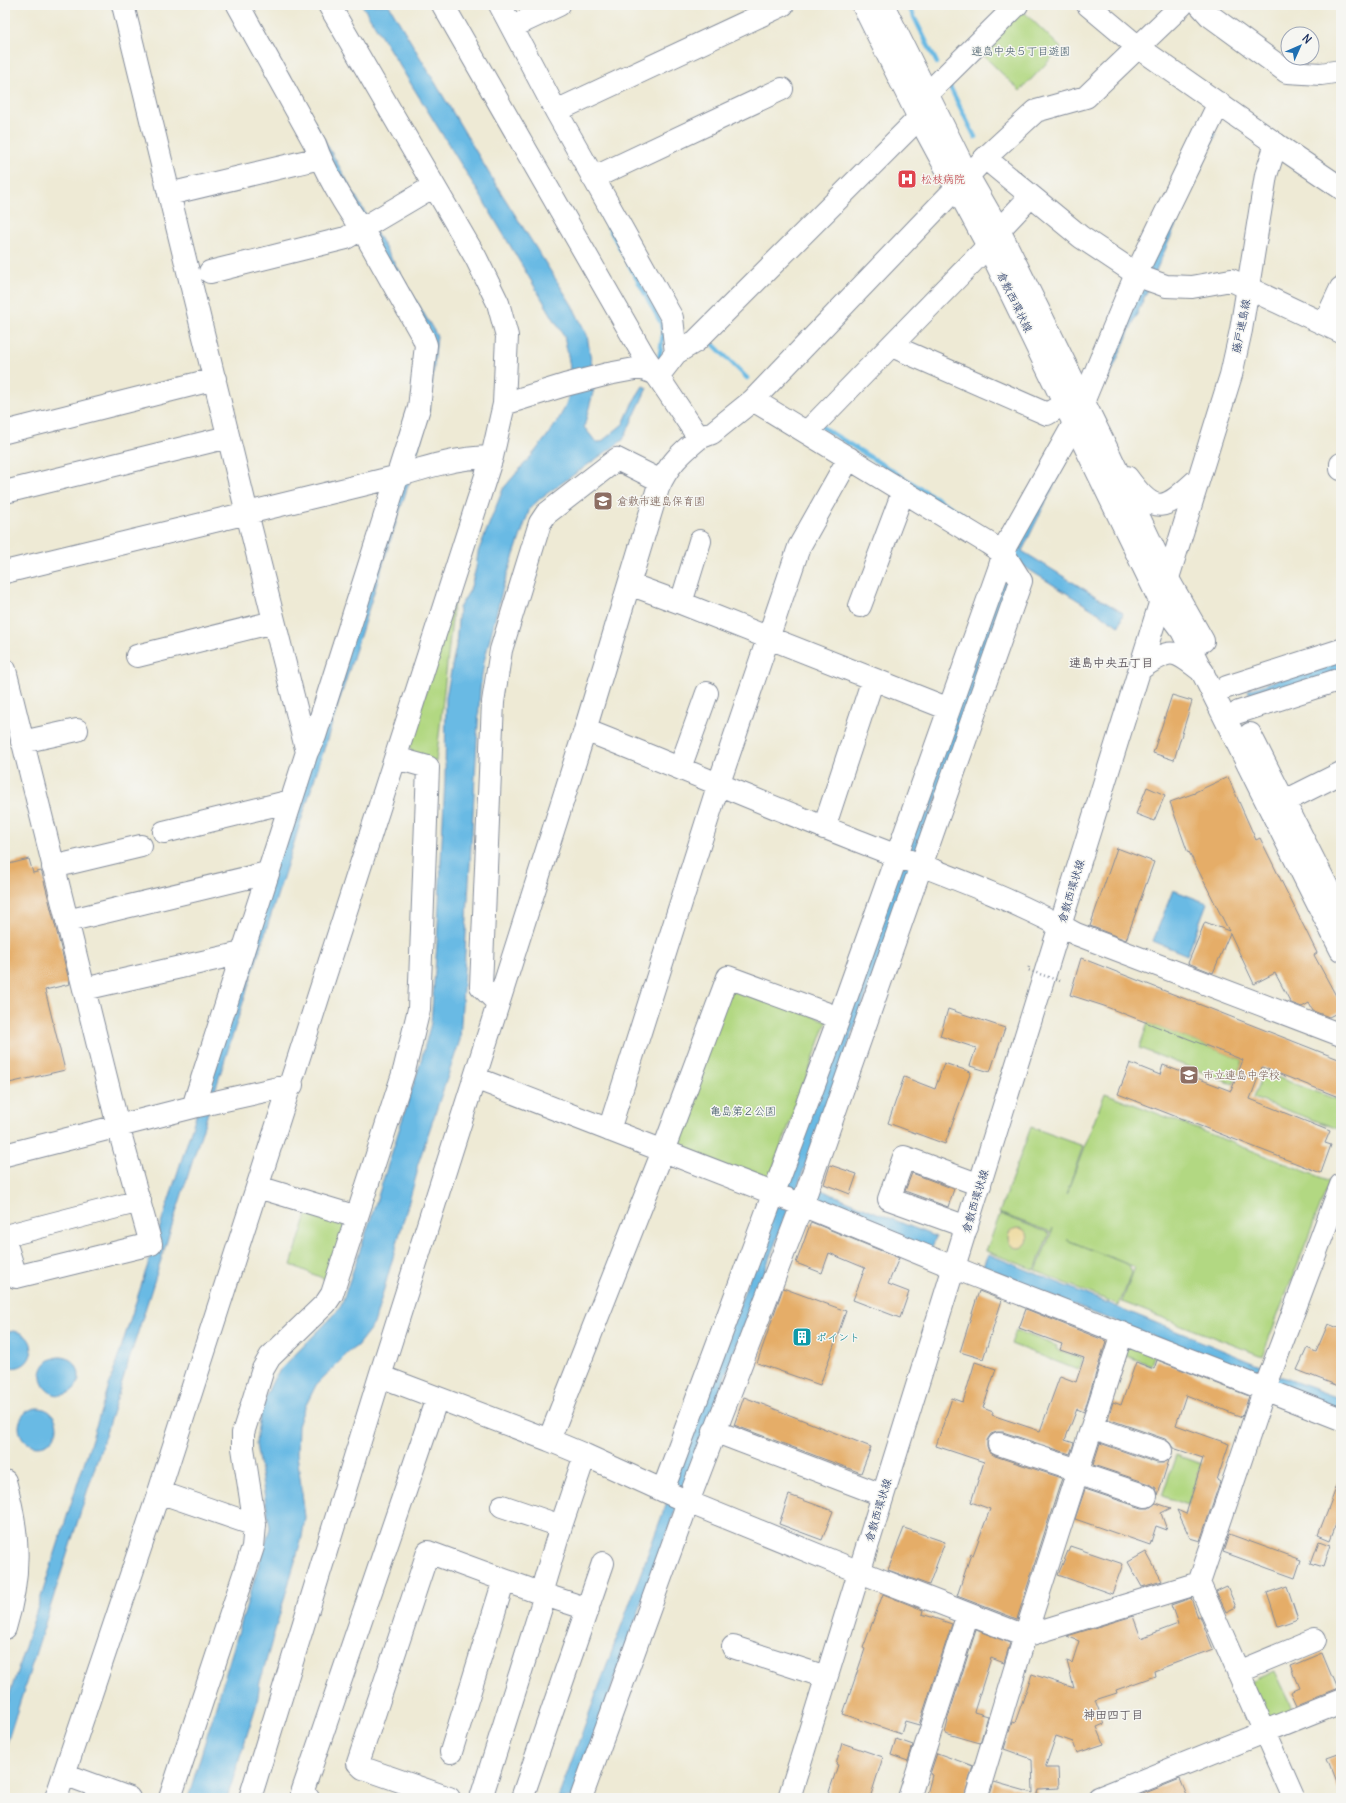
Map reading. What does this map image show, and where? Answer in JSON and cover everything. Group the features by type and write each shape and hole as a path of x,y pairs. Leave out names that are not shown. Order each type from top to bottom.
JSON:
{"street":[{"path":"123,5 228,437 307,752"},
{"path":"201,1105 242,953 267,873 307,752 318,728 405,474 419,408 426,345 365,225 320,158 316,144 238,5"},
{"path":"56,1798 159,1492 292,1085 492,457 504,404 508,336 498,303 476,258 329,5"},
{"path":"443,5 640,349 659,375 698,438"},
{"path":"500,5 556,111 672,318 676,353"},
{"path":"512,27 559,5"},
{"path":"556,111 783,5"},
{"name":"倉敷西環状線","path":"789,1798 1168,579 1104,445 1073,403 994,238 962,182 920,118 863,5"},
{"name":"倉敷西環状線","path":"883,5 928,93 962,182"},
{"path":"928,93 1017,5"},
{"path":"1088,5 1138,47 1341,188"},
{"path":"250,1798 380,1376 585,730 661,480 675,459 698,438 712,433 754,400 985,158 1036,111 1086,97 1182,5"},
{"path":"1200,5 1209,15 1288,72 1321,74 1341,71"},
{"path":"594,178 782,89"},
{"path":"892,346 1047,414 1073,403 1143,278 1218,103"},
{"path":"659,375 676,353 696,341 920,118"},
{"name":"藤戸連島線","path":"1168,579 1231,375 1241,330 1266,175 1276,144"},
{"path":"169,194 320,158"},
{"path":"985,158 1081,237 1143,278 1166,286 1192,287 1230,280 1332,328 1341,288"},
{"path":"210,272 346,238 365,225 434,186"},
{"path":"807,432 892,346 994,238 1031,196"},
{"path":"504,404 565,385 608,374 640,368 659,375"},
{"path":"5,432 215,379"},
{"path":"675,1496 714,1431 788,1199 839,1018 907,860 1022,581 1009,563 988,543 754,400"},
{"name":"倉敷西環状線","path":"1073,403 1074,424 1161,603"},
{"path":"581,1798 675,1496 788,1199 907,860 949,709 1009,563 1006,545 1074,424"},
{"path":"5,492 228,437"},
{"path":"1104,445 1139,494 1150,503 1161,504 1173,502 1198,479"},
{"path":"5,572 473,457 492,457"},
{"path":"609,1130 718,786 767,637 799,547 849,458"},
{"path":"498,1003 481,986 493,702 501,650 540,523 546,514 618,459 661,480"},
{"path":"1341,464 1341,469"},
{"path":"860,606 903,492"},
{"path":"681,603 700,541"},
{"path":"1168,579 1195,624 1283,802 1341,914"},
{"path":"629,584 681,603 949,709"},
{"path":"1161,603 1182,631 1341,950"},
{"path":"137,656 274,622"},
{"path":"1227,687 1341,650"},
{"path":"1140,669 1158,656 1179,654 1203,672"},
{"path":"5,670 118,1126 151,1244 16,1277 5,1241"},
{"path":"824,828 873,679"},
{"path":"1239,712 1341,679"},
{"path":"680,768 707,693"},
{"path":"22,742 77,730"},
{"path":"585,730 680,768 718,786 1045,916 1076,934 1341,1035"},
{"path":"170,1798 253,1547 256,1525 243,1448 243,1434 262,1369 270,1357 326,1303 332,1294 404,1071 419,1009 428,767 396,758"},
{"path":"1283,802 1341,773"},
{"path":"164,832 291,801"},
{"path":"53,867 141,846"},
{"path":"67,921 267,873"},
{"path":"84,989 242,953"},
{"path":"549,1440 663,1151 728,977 839,1018"},
{"path":"475,1078 788,1199 954,1267 1341,1419"},
{"path":"5,1155 201,1105 292,1085"},
{"path":"967,1227 889,1199 904,1157 980,1185"},
{"path":"1294,1798 1199,1583 1265,1388 1341,1184"},
{"path":"258,1187 357,1217"},
{"path":"5,1236 140,1201"},
{"path":"976,1798 1025,1636 1122,1332"},
{"path":"380,1376 549,1440 675,1496 859,1572 1025,1636 1199,1583"},
{"path":"308,1798 302,1793 437,1398"},
{"path":"1092,1427 1161,1451"},
{"path":"714,1431 882,1496"},
{"path":"999,1444 1146,1496"},
{"path":"481,1798 543,1594 560,1526 585,1455"},
{"path":"5,1481 13,1511 17,1553 16,1582 5,1628"},
{"path":"159,1492 256,1525"},
{"path":"502,1506 560,1526"},
{"path":"449,1798 363,1768 358,1763 428,1552 588,1609"},
{"path":"522,1798 588,1609 602,1563"},
{"path":"451,1752 504,1580"},
{"path":"909,1798 968,1614"},
{"path":"1238,1672 1315,1640"},
{"path":"733,1647 826,1678"},
{"path":"1099,1798 1341,1701"},
{"path":"64,1774 128,1798"}],"path":[{"path":"1029,967 1028,970 1060,980 1059,984"}],"green space":[{"name":"連島中央５丁目遊園","path":"1022,10 1061,48 1020,91 981,53"},
{"path":"454,601 436,762 413,755 409,745"},
{"name":"亀島第２公園","path":"729,986 827,1021 768,1183 679,1150 673,1143"},
{"path":"1148,1023 1243,1060 1233,1084 1139,1048"},
{"path":"1263,1072 1341,1101 1341,1130 1253,1098"},
{"path":"1105,1093 1330,1181 1262,1356 1122,1302 1135,1267 1067,1240 1129,1265 1132,1273 1119,1305 1036,1271 1053,1228 1051,1232 999,1213 1031,1127 1083,1146 1066,1195"},
{"path":"309,1208 346,1226 327,1280 291,1265"},
{"path":"1000,1214 1049,1233 1035,1270 986,1251"},
{"path":"1016,1330 1057,1346 1056,1349 1082,1359 1078,1370 1011,1344"},
{"path":"1127,1339 1156,1350 1151,1365 1121,1354"},
{"path":"1176,1455 1201,1464 1188,1505 1162,1496"},
{"path":"1274,1671 1293,1711 1268,1723 1250,1682"}],"sand":[{"path":"1018,1228 1025,1231 1028,1238 1025,1245 1018,1248 1011,1245 1008,1238 1011,1231"}],"water":[{"path":"362,5 389,5 493,180 572,305 587,335 595,385 584,427 596,442 601,442 623,424 633,402 643,386 647,388 623,440 542,497 530,508 503,587 484,662 480,689 460,1040 417,1167 417,1173 374,1324 357,1346 350,1351 316,1385 303,1411 298,1426 297,1454 305,1517 302,1537 260,1682 257,1703 227,1798 188,1798 270,1528 256,1444 258,1426 266,1396 274,1378 279,1371 341,1306 372,1215 420,1064 431,1023 437,944 445,779 446,697 456,646 459,608 470,590 476,568 478,552 503,489 551,431 565,406 570,387 570,365 564,336 480,195"},
{"path":"287,73 373,227 437,336 430,406 411,476 5,1749 5,1709 197,1112 429,352"},
{"path":"1210,131 1216,134 1108,380 1100,375"},
{"path":"1062,457 1067,459 1022,551 1123,613 1119,626 1020,564 795,1194 788,1209 682,1491 572,1798 558,1798 777,1203 1011,551"},
{"path":"1341,658 1341,672 1252,700 1248,690"},
{"path":"1173,890 1207,903 1187,955 1153,941"},
{"path":"819,1189 936,1237 930,1252 813,1204"},
{"path":"988,1254 1266,1368 1261,1379 982,1269"},
{"path":"13,1331 23,1334 29,1340 31,1346 31,1354 28,1360 15,1368 5,1366 5,1333"},
{"path":"60,1357 73,1363 79,1376 73,1389 60,1395 47,1389 41,1376 47,1363"},
{"path":"1277,1375 1341,1399 1341,1412 1273,1386"},
{"path":"38,1408 51,1414 57,1427 51,1440 38,1446 25,1440 19,1427 25,1414"}],"building":[{"path":"1172,695 1192,701 1174,760 1153,753"},
{"path":"1228,777 1256,840 1260,838 1317,953 1314,955 1341,1005 1341,1011 1329,1017 1313,1011 1309,1003 1302,1007 1291,1003 1275,973 1254,984 1230,933 1213,973 1188,963 1205,922 1229,931 1189,852 1188,853 1170,802 1195,793"},
{"path":"1147,787 1165,795 1154,821 1136,814"},
{"path":"1117,848 1154,862 1126,940 1090,926"},
{"path":"29,859 33,873 41,871 42,873 70,984 45,990 65,1070 5,1084 5,865"},
{"path":"1081,958 1341,1060 1341,1098 1262,1067 1250,1099 1330,1131 1325,1143 1331,1145 1321,1173 1118,1094 1130,1063 1160,1075 1163,1065 1231,1091 1243,1060 1104,1006 1070,995"},
{"path":"948,1009 1005,1028 990,1072 970,1066 976,1048 940,1036"},
{"path":"944,1063 971,1072 945,1144 888,1123 904,1077 935,1089"},
{"path":"830,1165 857,1174 850,1194 824,1184"},
{"path":"912,1173 954,1189 948,1207 905,1191"},
{"path":"811,1222 899,1258 888,1284 909,1292 900,1318 853,1300 865,1268 829,1253 822,1273 796,1263"},
{"name":"ポイント","path":"783,1288 846,1311 820,1385 757,1363"},
{"path":"979,1291 1002,1300 983,1359 960,1352"},
{"path":"1026,1309 1106,1341 1084,1412 1077,1409 1065,1440 1074,1443 1070,1454 1003,1432 991,1434 987,1440 989,1452 995,1456 1062,1478 1017,1619 957,1596 971,1554 973,1555 990,1509 971,1502 984,1462 936,1446 952,1398 963,1402 975,1362 996,1369 983,1408 993,1412 992,1415 1040,1431 1060,1376 1076,1382 1084,1358 1060,1350 1062,1344 1019,1328"},
{"path":"1328,1324 1341,1329 1341,1387 1297,1370 1307,1348 1316,1352"},
{"path":"1157,1360 1249,1396 1242,1417 1186,1395 1176,1425 1229,1444 1217,1480 1220,1482 1200,1541 1190,1538 1177,1510 1186,1514 1203,1458 1173,1448 1165,1439 1108,1419 1113,1402 1121,1405 1136,1362 1154,1369"},
{"path":"744,1397 871,1447 861,1473 734,1425"},
{"path":"1100,1443 1157,1463 1163,1463 1169,1460 1158,1495 1156,1488 1150,1484 1093,1465"},
{"path":"1340,1478 1341,1511 1330,1540 1318,1535"},
{"path":"1085,1489 1142,1508 1149,1508 1156,1503 1171,1508 1161,1513 1167,1530 1156,1526 1150,1545 1075,1519"},
{"path":"789,1495 833,1511 822,1540 779,1524"},
{"path":"904,1528 945,1542 929,1585 888,1570"},
{"path":"1229,1534 1301,1560 1295,1578 1223,1552"},
{"path":"1319,1541 1330,1545 1323,1567 1311,1563"},
{"path":"1070,1546 1123,1564 1112,1594 1058,1575"},
{"path":"1146,1552 1162,1581 1142,1587 1128,1562"},
{"path":"1227,1586 1236,1607 1226,1612 1216,1591"},
{"path":"1287,1586 1298,1619 1278,1626 1267,1593"},
{"path":"883,1594 923,1610 922,1614 952,1624 919,1725 905,1721 901,1734 843,1714 865,1649 863,1648"},
{"path":"1191,1598 1213,1649 1154,1671 1155,1676 1116,1690 1117,1693 1095,1700 1104,1724 1097,1727 1104,1744 1077,1753 1073,1742 1056,1736 1045,1768 1058,1768 1059,1788 1038,1789 1036,1798 989,1798 994,1782 1033,1793 1032,1759 1004,1749 1012,1722 1015,1723 1032,1674 1074,1688 1067,1661 1072,1663 1079,1641 1067,1636 1133,1616 1141,1638 1178,1624 1171,1605"},
{"path":"976,1630 1010,1643 1004,1663 991,1658 974,1712 988,1716 980,1743 945,1733 947,1721"},
{"path":"1322,1653 1337,1689 1297,1705 1291,1692 1300,1688 1291,1666"},
{"path":"896,1739 913,1745 908,1761 891,1755"},
{"path":"842,1743 883,1757 870,1798 827,1798 838,1765 836,1764"},
{"path":"937,1753 973,1766 964,1798 926,1798 932,1775 930,1774"},
{"path":"1341,1754 1341,1792 1340,1792 1327,1759"},
{"path":"1180,1779 1188,1798 1133,1798"}],"waterway":[{"path":"908,5 937,63"},
{"path":"949,85 975,137"},
{"path":"601,213 661,323 663,334 659,360"},
{"path":"707,338 747,378"},
{"path":"822,427 963,515"}],"place":[{"name":"松枝病院","path":"907,179"},
{"name":"倉敷市連島保育園","path":"603,501"},
{"name":"市立連島中学校","path":"1189,1075"},
{"name":"ポイント","path":"802,1337"}],"district":[{"name":"連島中央五丁目","path":"1111,663"},
{"name":"神田四丁目","path":"1113,1715"}]}
